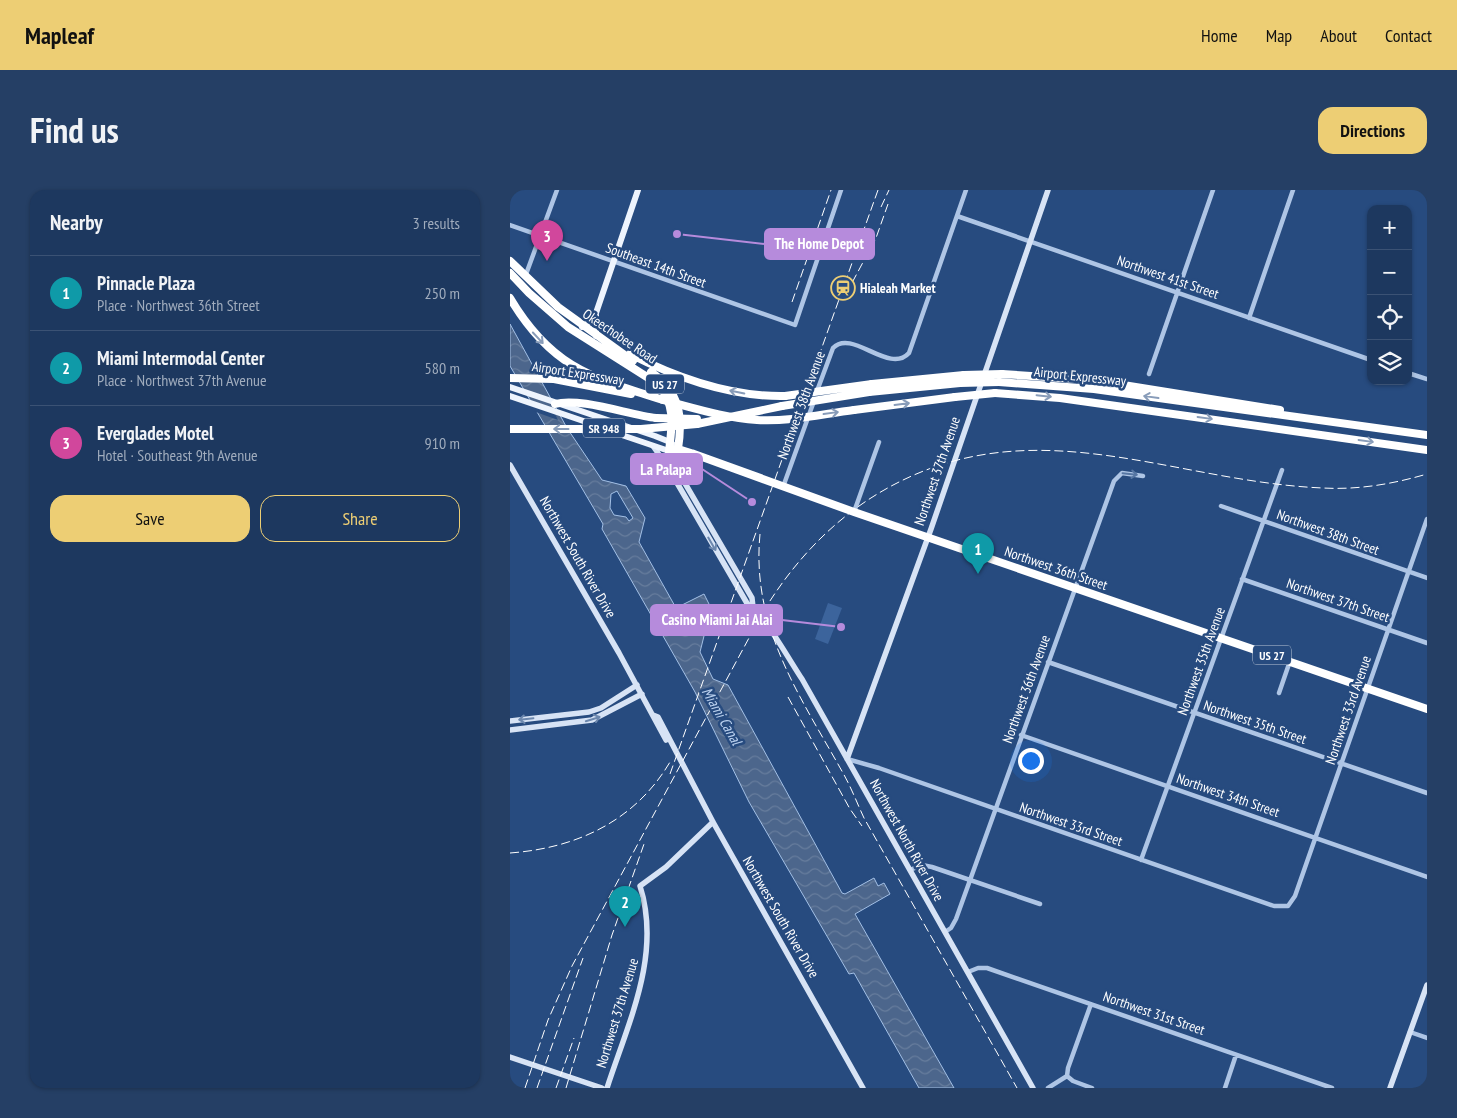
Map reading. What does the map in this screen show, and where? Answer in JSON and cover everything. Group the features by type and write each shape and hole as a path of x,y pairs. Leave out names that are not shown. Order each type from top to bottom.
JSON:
{"highway":[{"name":"Okeechobee Road","path":"510,261 524,277 582,327 654,374 673,393 681,417 678,449"},
{"name":"Okeechobee Road","path":"510,273 529,293 562,322 658,384 670,404 673,424 670,451"},
{"path":"510,298 532,331 557,356 582,372 624,390"},
{"path":"562,322 582,327"},
{"path":"608,344 659,368 712,386 751,395 786,396 871,388"},
{"name":"Airport Expressway","path":"510,378 542,378 624,390 730,417 758,420 779,420 995,394 1060,398 1427,450"},
{"name":"Airport Expressway","path":"510,429 641,429 716,420 871,388 962,379 1000,378 1427,434"},
{"path":"553,406 562,402 656,418 697,422"},
{"name":"Northwest 36th Street","path":"678,449 854,512 1427,709"},
{"path":"670,451 678,449"},
{"path":"675,472 694,454"}],"main road":[{"path":"582,327 591,321 596,313 638,190"},
{"path":"596,313 596,336"},
{"name":"Northwest 36th Street","path":"510,387 553,406 670,451"},
{"name":"Northwest 36th Street","path":"510,396 524,402 553,406 670,442 678,449"}],"street":[{"path":"524,277 557,190"},
{"name":"Southeast 14th Street","path":"510,225 795,325 841,190"},
{"path":"957,216 966,190"},
{"name":"Northwest 37th Avenue","path":"847,759 928,537 1048,190"},
{"path":"1149,374 1213,190"},
{"path":"1248,318 1293,190"},
{"name":"Northwest 41st Street","path":"957,216 1367,359"},
{"name":"Northwest 38th Avenue","path":"784,487 835,345 847,343 892,359 905,357 912,346 957,216"},
{"path":"1412,374 1427,379"},
{"path":"854,512 879,442"},
{"path":"653,446 675,472"},
{"name":"Northwest North River Drive","path":"675,472 678,449"},
{"name":"Northwest North River Drive","path":"670,451 675,472 701,518 752,598 753,607 797,672 1034,1088"},
{"name":"Northwest South River Drive","path":"510,465 653,715 658,717 713,822 863,1088"},
{"name":"Northwest 35th Avenue","path":"1141,860 1282,470"},
{"name":"Northwest 36th Avenue","path":"945,932 954,924 1117,476 1125,473 1143,476"},
{"name":"Northwest 38th Street","path":"1222,506 1427,578"},
{"name":"Northwest 33rd Avenue","path":"1288,906 1295,896 1427,519"},
{"name":"Northwest 37th Street","path":"1242,579 1427,643"},
{"path":"1279,693 1290,661"},
{"name":"Northwest 35th Street","path":"1048,662 1427,793"},
{"path":"510,721 596,710 637,685"},
{"path":"510,730 564,725 599,718 642,694"},
{"path":"563,715 564,725"},
{"name":"Northwest 34th Street","path":"1022,735 1427,877"},
{"name":"Northwest 33rd Street","path":"847,759 879,768 1274,906 1288,906"},
{"name":"Northwest 37th Avenue","path":"607,1088 645,966 648,937 640,886 666,867 713,822"},
{"path":"910,870 918,866 927,866 1040,904"},
{"name":"Northwest 31st Street","path":"968,972 984,968 1332,1088"},
{"path":"1390,1088 1427,985"},
{"path":"1067,1076 1068,1068 1091,1004"},
{"path":"1410,1032 1427,1038"},
{"path":"1225,1088 1236,1055"},
{"path":"510,1057 602,1088"},
{"path":"1048,1088 1067,1076"},
{"path":"1067,1076 1073,1081 1092,1088"}],"shaded area":[{"path":"828,603 842,608 828,644 815,639"}],"water":[{"name":"Miami Canal","path":"510,324 567,428 602,480 626,486 645,518 639,542 676,608 704,594 709,604 702,621 707,624 700,652 713,679 728,685 842,893 845,894 874,878 878,886 884,883 890,894 855,914 954,1088 919,1088 854,973 849,974 749,802 695,692 602,529 603,524 510,366","holes":["617,491 633,518 629,521 626,517 614,515 610,508 611,494"]}],"pier":[{"path":"526,399 552,408 558,420 533,411"}],"railway":[{"path":"792,302 831,190"},
{"path":"670,774 878,190"},
{"path":"881,207 889,190"},
{"path":"846,294 876,238 888,204"},
{"path":"525,1088 548,1020 572,966 763,612 776,591 806,554 840,520 859,506 901,481 954,461 1006,452 1058,451 1110,456 1215,475 1323,488 1375,486 1427,474"},
{"path":"760,534 759,568 763,600 782,660 795,688 846,778 864,818 1017,1088"},
{"path":"788,697 850,809 862,826"},
{"path":"510,853 558,845 581,838 602,828 640,800 656,783 670,762"},
{"path":"566,1088 612,935 644,844"},
{"path":"537,1088 583,958"},
{"path":"556,1088 574,1038"}],"place":[{"name":"The Home Depot","path":"677,234"},
{"name":"Everglades Motel","path":"547,261"},
{"name":"Hialeah Market","path":"843,288"},
{"name":"La Palapa","path":"752,502"},
{"name":"Pinnacle Plaza","path":"978,574"},
{"name":"Casino Miami Jai Alai","path":"841,627"},
{"name":"Miami Intermodal Center","path":"625,927"}]}
